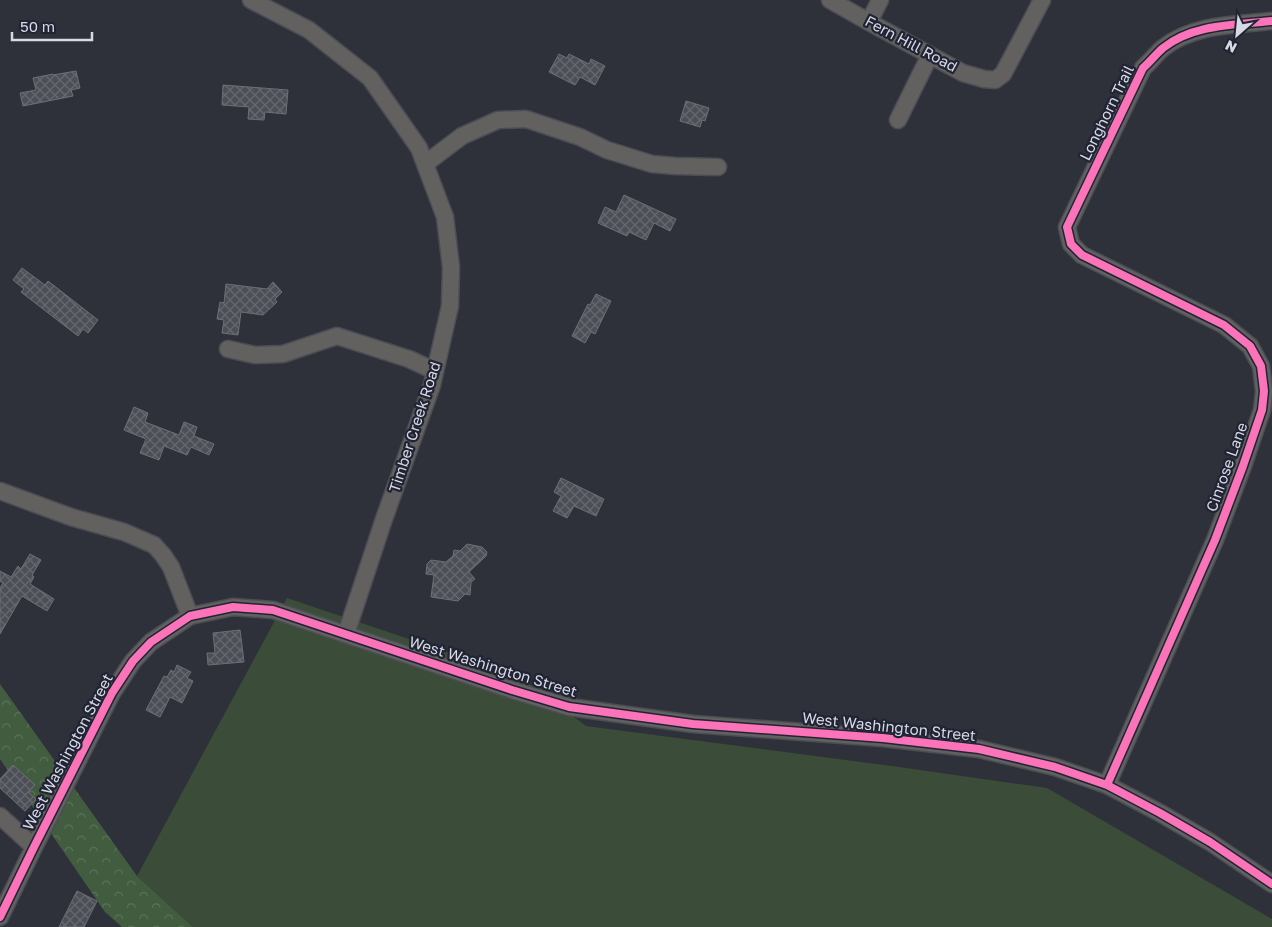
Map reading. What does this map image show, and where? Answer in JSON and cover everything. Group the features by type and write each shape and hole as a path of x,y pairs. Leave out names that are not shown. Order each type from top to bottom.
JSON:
{"street":[{"name":"Timber Creek Road","path":"251,0 309,30 370,78 419,148 445,217 451,267 450,306 432,385 384,519 346,634"},
{"name":"Fern Hill Road","path":"830,0 930,55 963,72 984,80 995,80 1004,74 1042,0"},
{"path":"869,22 880,0"},
{"name":"Longhorn Trail","path":"1071,244 1067,227 1144,68 1163,48 1184,36 1208,28 1272,21"},
{"path":"898,120 930,55"},
{"path":"425,164 462,136 498,120 526,120 580,137 608,150 652,164 718,167"},
{"name":"Cinrose Lane","path":"1071,244 1082,255 1224,325 1250,346 1261,366 1264,391 1262,410 1215,540 1107,785"},
{"path":"228,349 255,355 283,354 337,336 409,359 435,371"},
{"path":"0,491 71,517 124,532 154,545 164,555 171,567 190,616"},
{"name":"West Washington Street","path":"0,917 112,693 133,661 150,642 190,616 233,607 273,610 569,707 693,724 883,738 979,749 1055,767 1107,785 1160,813 1210,842 1272,884"},
{"path":"0,816 34,847"}],"green space":[{"path":"287,598 519,676 586,726 1047,788 1272,919 1272,927 193,927 137,876"},
{"path":"0,684 137,876 193,927 122,927 105,912 0,759"}],"building":[{"path":"559,54 567,58 569,54 589,64 591,59 605,66 595,85 580,77 575,85 549,72"},
{"path":"76,71 80,88 71,90 73,96 23,106 20,93 36,90 33,78"},
{"path":"223,85 288,90 286,114 265,112 264,120 248,119 249,107 222,105"},
{"path":"686,101 709,108 705,121 702,120 700,127 680,121"},
{"path":"624,195 676,219 670,231 654,223 646,240 629,232 627,236 598,223 605,207 616,212"},
{"path":"22,268 45,285 48,281 98,320 88,333 83,329 78,336 21,292 24,289 13,280"},
{"path":"273,282 282,292 275,299 277,302 263,315 241,312 238,335 222,333 224,320 217,319 220,302 224,303 226,284 267,289"},
{"path":"596,294 611,301 595,334 591,332 585,343 572,336 588,304 590,305"},
{"path":"134,407 148,413 145,422 179,435 184,422 197,427 194,436 214,444 209,455 191,447 187,455 164,446 159,460 140,453 146,439 124,430"},
{"path":"561,478 604,499 596,516 574,506 567,518 553,511 561,496 554,492"},
{"path":"467,544 482,547 487,552 486,556 469,572 475,579 471,582 470,595 465,594 458,601 431,597 434,575 426,574 427,564 431,560 446,562 453,556 454,550 460,551"},
{"path":"30,554 41,560 32,575 34,577 30,584 54,599 47,611 22,596 0,634 0,588 3,583 0,581 0,571 11,577 18,566 21,569"},
{"path":"240,630 244,662 208,665 207,653 215,653 213,633"},
{"path":"177,665 191,672 187,678 193,681 182,703 170,697 160,717 146,710 164,676 167,677 171,670 174,672"},
{"path":"13,765 35,785 28,792 36,799 25,811 0,788 0,779"},
{"path":"77,891 97,901 84,927 59,927"}],"cycle path":[{"path":"1107,785 1215,540 1262,410 1264,391 1261,366 1250,346 1224,325 1082,255 1071,244 1067,227 1143,68 1163,48 1187,34 1215,27 1272,21"},
{"path":"0,917 112,693 133,661 151,642 190,616 233,607 273,610 512,690 569,707 693,724 883,738 979,749 1055,767 1107,785 1160,813 1210,842 1272,884"}]}
